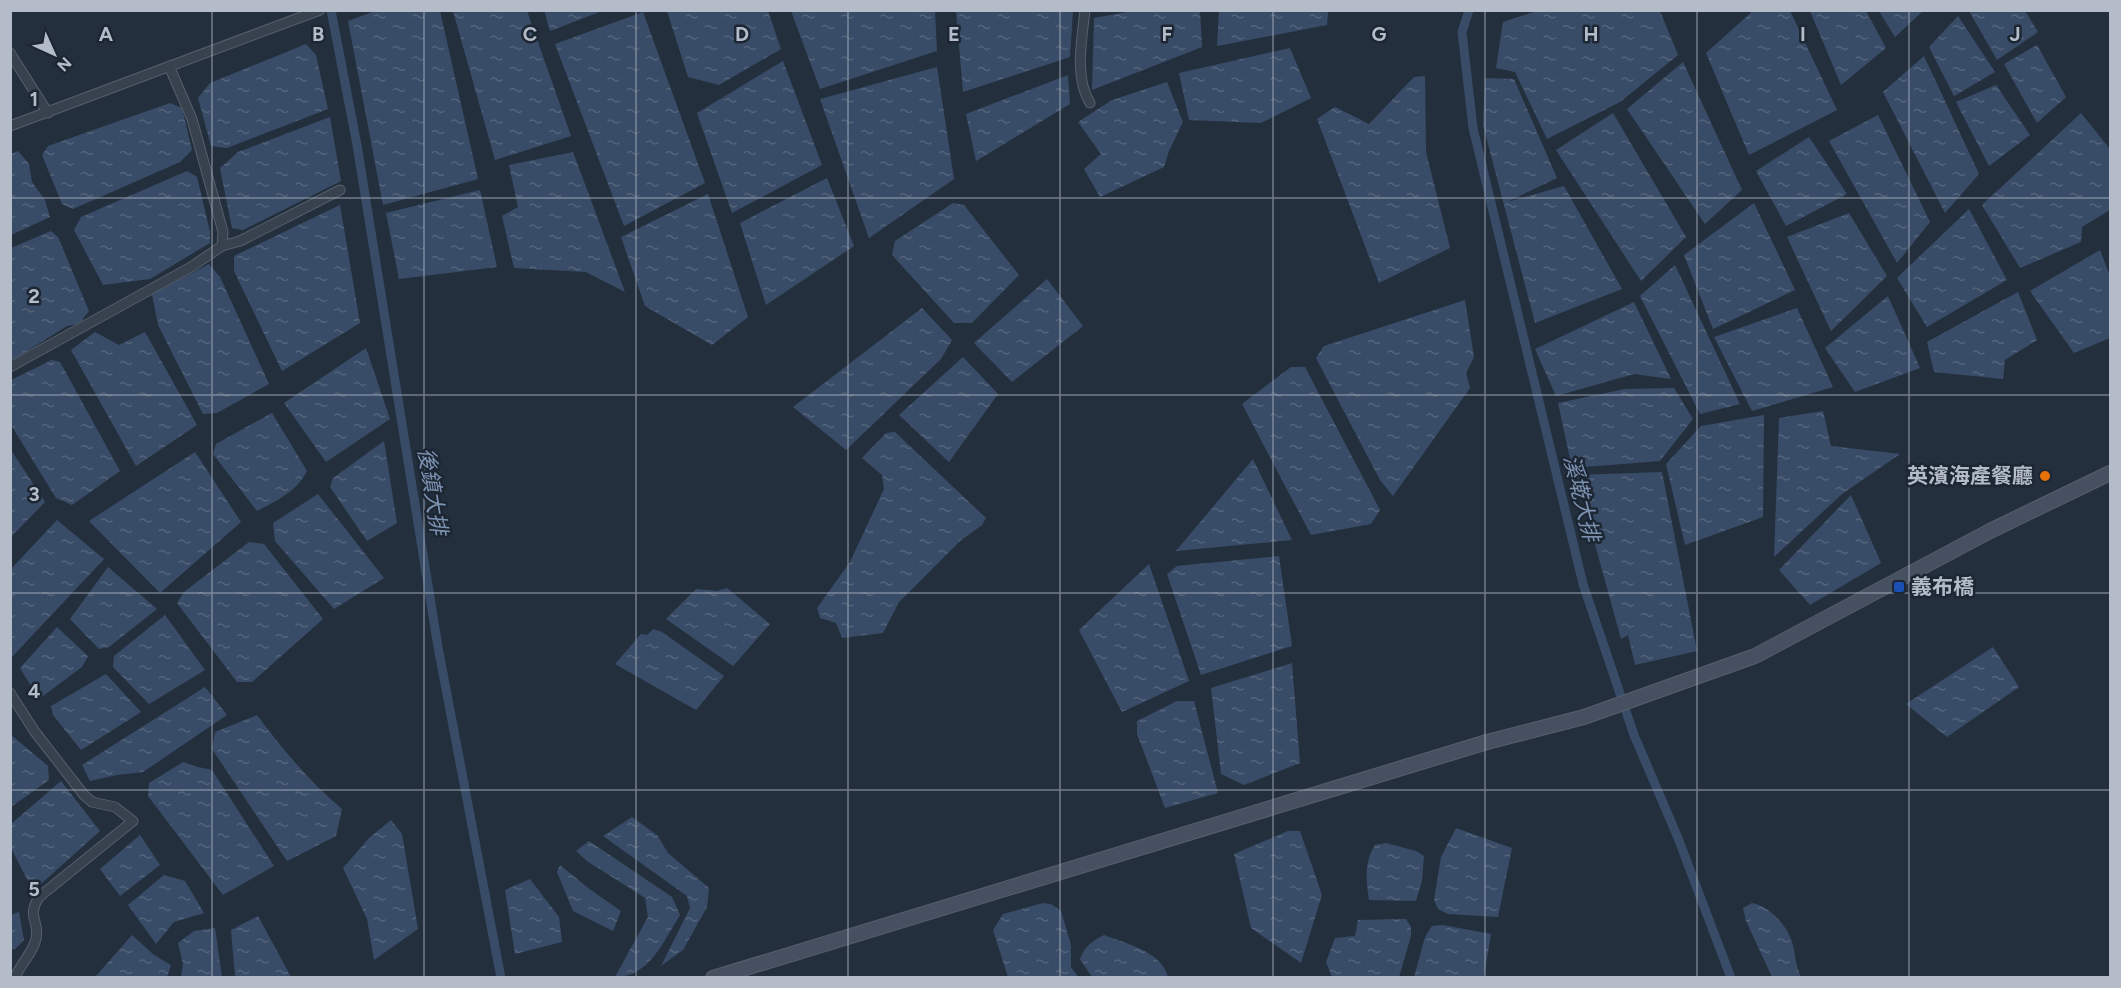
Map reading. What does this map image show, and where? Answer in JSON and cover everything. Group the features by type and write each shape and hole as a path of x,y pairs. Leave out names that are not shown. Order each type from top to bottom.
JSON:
{"main road":[{"path":"713,978 1487,742 1624,704 1755,656 1990,531 2110,473"}],"street":[{"path":"10,126 320,10"},
{"path":"1085,10 1080,62 1086,98 1090,104"},
{"path":"10,53 48,113"},
{"path":"170,66 201,147 223,232 222,246"},
{"path":"10,367 191,267 222,246 240,241 340,190"},
{"path":"10,693 35,732 84,795 92,802 115,807 133,821 39,897 32,913 37,931 36,941 22,962 15,978"}],"water":[{"path":"378,10 440,11 478,179 383,205 348,21"},
{"path":"544,10 602,10 602,11 550,31"},
{"path":"1138,10 1200,11 1202,47 1092,90 1094,18"},
{"path":"1754,10 1790,11 1837,110 1749,155 1706,53"},
{"path":"453,11 527,11 571,136 495,160"},
{"path":"667,11 768,11 781,49 719,85 688,77"},
{"path":"791,11 935,11 937,51 820,89"},
{"path":"956,11 1073,11 1070,57 963,92"},
{"path":"1219,11 1328,11 1327,25 1217,46"},
{"path":"1537,11 1660,11 1678,55 1620,102 1547,139 1515,72 1496,68 1503,22"},
{"path":"1810,11 1866,11 1886,48 1841,85"},
{"path":"1879,11 1923,11 1895,37"},
{"path":"1969,11 2025,11 2038,32 1997,60"},
{"path":"643,12 705,183 624,226 555,44"},
{"path":"1958,16 1995,72 1954,96 1929,47"},
{"path":"306,44 316,55 328,109 227,148 211,146 198,98 210,83"},
{"path":"2037,45 2066,97 2037,123 2004,64"},
{"path":"1290,48 1311,98 1261,123 1189,120 1179,73"},
{"path":"1924,56 1979,174 1945,213 1883,92"},
{"path":"783,61 822,165 732,213 697,113"},
{"path":"1683,62 1742,190 1705,224 1627,109"},
{"path":"937,67 954,179 869,238 820,99"},
{"path":"1068,75 1070,104 976,161 966,114"},
{"path":"1425,76 1426,152 1450,248 1379,283 1317,119 1335,107 1369,124 1414,77"},
{"path":"1485,78 1514,79 1557,178 1507,202 1564,186 1622,289 1535,323 1483,125"},
{"path":"1167,82 1183,122 1164,167 1100,197 1084,169 1101,154 1078,122 1112,100"},
{"path":"1996,85 2030,135 1989,166 1956,102"},
{"path":"170,103 182,108 192,150 180,162 73,209 62,204 42,155 48,146"},
{"path":"1613,113 1686,237 1641,281 1556,150"},
{"path":"2081,113 2110,149 2110,210 2082,227 2081,242 2020,268 1982,205"},
{"path":"1878,115 1930,222 1897,263 1829,141"},
{"path":"330,117 341,181 243,230 232,228 220,168 238,152"},
{"path":"1809,137 1847,194 1786,226 1756,171"},
{"path":"18,151 29,164 32,182 45,200 50,217 11,235 11,154"},
{"path":"573,152 625,292 586,272 514,268 502,216 518,207 509,165"},
{"path":"187,171 197,177 210,232 210,243 150,279 103,285 74,230 81,217"},
{"path":"827,178 854,246 766,305 740,223"},
{"path":"480,190 497,267 399,279 386,213"},
{"path":"708,194 748,317 712,345 645,306 621,237"},
{"path":"953,203 964,205 1019,275 972,323 954,323 892,255 895,241"},
{"path":"1754,203 1795,290 1713,329 1684,255"},
{"path":"340,205 360,323 282,371 234,271 234,256"},
{"path":"1969,209 2007,280 1927,327 1897,278"},
{"path":"1849,213 1887,276 1831,331 1787,237"},
{"path":"51,231 58,237 89,311 79,324 67,326 11,361 11,248"},
{"path":"2100,250 2110,276 2110,338 2074,353 2030,291"},
{"path":"209,264 220,277 269,384 217,413 203,414 158,325 152,294"},
{"path":"1675,265 1740,404 1700,414 1640,296"},
{"path":"1047,279 1083,326 1012,382 974,343"},
{"path":"2018,292 2037,340 2005,360 2003,379 1934,372 1927,342"},
{"path":"1888,296 1920,368 1855,392 1825,348"},
{"path":"1465,300 1474,357 1466,373 1470,388 1393,496 1380,480 1316,358 1324,346"},
{"path":"1634,302 1671,379 1634,374 1556,396 1535,349"},
{"path":"922,308 952,340 941,359 846,450 793,407"},
{"path":"1797,308 1833,387 1752,411 1714,337"},
{"path":"95,332 119,345 145,332 197,425 136,466 71,350"},
{"path":"366,348 390,419 326,462 284,403"},
{"path":"963,357 998,394 949,462 899,415"},
{"path":"52,360 60,362 120,471 72,505 56,498 11,425 11,380"},
{"path":"1291,367 1305,367 1380,510 1371,524 1311,535 1242,404"},
{"path":"1674,388 1693,419 1660,461 1572,468 1558,403 1625,389"},
{"path":"1823,411 1831,446 1900,454 1842,494 1774,557 1779,418"},
{"path":"272,413 307,471 292,490 257,511 213,454 216,444"},
{"path":"1764,415 1763,517 1685,545 1666,464 1701,426"},
{"path":"895,432 986,518 982,525 960,541 899,602 883,633 842,638 836,623 820,618 817,608 850,562 884,489 882,475 862,458 886,433"},
{"path":"384,441 397,523 367,541 330,487 333,478"},
{"path":"11,450 45,502 10,537"},
{"path":"195,452 241,522 160,593 89,521"},
{"path":"1253,459 1292,540 1176,551"},
{"path":"1662,472 1697,651 1635,665 1628,635 1621,639 1576,475"},
{"path":"318,494 384,578 334,609 275,541 273,523"},
{"path":"1851,495 1881,563 1810,605 1779,570"},
{"path":"57,520 104,559 11,658 11,569"},
{"path":"249,542 264,544 323,619 252,682 237,682 177,603 184,592"},
{"path":"1279,556 1292,646 1201,675 1167,574 1177,566"},
{"path":"1149,564 1189,681 1122,712 1079,630"},
{"path":"108,567 157,609 109,647 99,649 70,619"},
{"path":"727,588 770,624 733,666 666,619 696,589 717,591"},
{"path":"165,615 205,670 149,704 113,667 114,656"},
{"path":"57,627 88,656 82,667 39,699 20,668"},
{"path":"653,629 662,632 724,676 696,710 615,664 641,634 647,635"},
{"path":"1993,647 2019,687 1947,737 1906,704"},
{"path":"1292,663 1300,763 1244,785 1221,774 1211,688"},
{"path":"106,674 141,712 81,750 53,715 51,706"},
{"path":"205,687 227,715 143,772 90,781 82,765"},
{"path":"1177,701 1194,701 1218,793 1165,808 1137,734 1137,721"},
{"path":"257,715 297,765 342,809 336,836 287,861 212,749 215,732"},
{"path":"10,734 48,766 49,780 11,807"},
{"path":"183,762 212,770 274,866 223,895 148,796 149,783"},
{"path":"61,781 100,831 33,891 11,848 11,824"},
{"path":"632,817 657,835 668,853 709,888 707,907 683,950 661,966 690,908 687,896 603,836"},
{"path":"391,820 402,834 418,929 374,960 367,919 343,868 369,838"},
{"path":"1456,828 1512,848 1498,917 1448,914 1438,909 1434,900 1441,857"},
{"path":"1288,831 1300,831 1322,895 1301,963 1251,928 1234,854"},
{"path":"140,835 160,865 120,896 100,869"},
{"path":"589,841 672,897 680,915 654,956 637,971 627,976 615,977 648,917 645,898 587,861 576,851"},
{"path":"1386,843 1416,851 1424,856 1422,881 1416,901 1369,900 1367,865 1371,851 1375,845"},
{"path":"560,865 621,911 613,931 573,911 557,872"},
{"path":"164,875 185,881 204,913 174,922 156,944 128,905"},
{"path":"530,879 559,917 562,942 515,954 505,890"},
{"path":"1043,903 1051,904 1061,911 1071,945 1071,967 1078,977 1008,977 993,930 1003,914"},
{"path":"1752,903 1772,913 1783,924 1791,938 1801,977 1772,977 1746,921 1743,908"},
{"path":"19,912 24,940 11,950 11,915"},
{"path":"258,916 291,977 235,977 231,930"},
{"path":"1406,919 1411,927 1411,936 1399,977 1332,977 1326,962 1335,938 1355,936 1358,920"},
{"path":"1443,925 1491,934 1484,977 1414,977 1425,937 1432,926"},
{"path":"215,928 222,977 181,977 183,964 178,943 194,931"},
{"path":"132,935 154,955 171,965 167,977 95,977"},
{"path":"1104,935 1133,945 1151,955 1164,968 1168,977 1092,977 1080,959 1089,944"}],"waterway":[{"name":"後鎮大排","path":"331,10 357,145 438,647 501,978"},
{"name":"溪墘大排","path":"1469,10 1462,32 1473,128 1583,584 1634,735 1678,838 1731,978"}],"place":[{"name":"英濱海產餐廳","path":"2045,476"},
{"name":"義布橋","path":"1899,587"}]}
